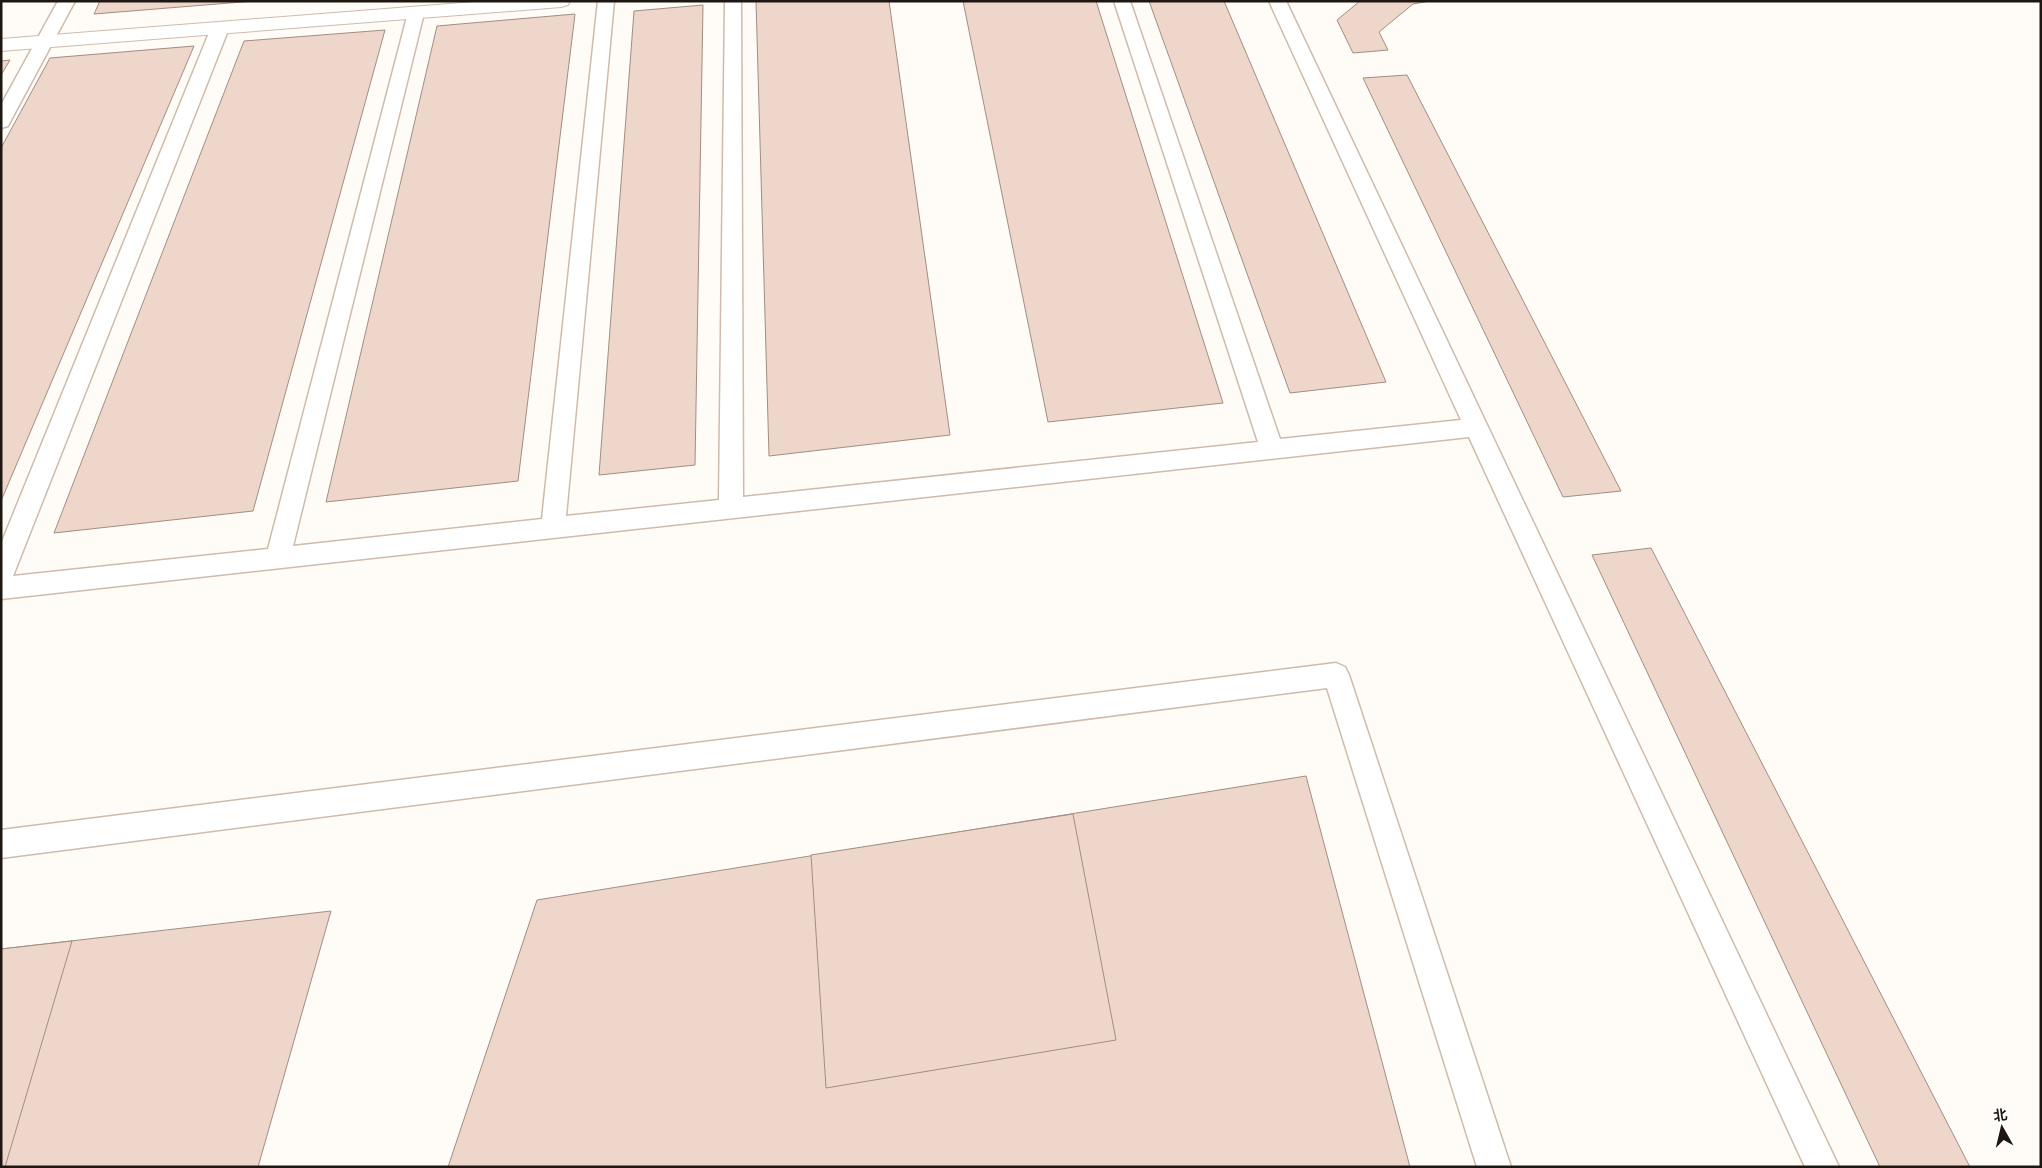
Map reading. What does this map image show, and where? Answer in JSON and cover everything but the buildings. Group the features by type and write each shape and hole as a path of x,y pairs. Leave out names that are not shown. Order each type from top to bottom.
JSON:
{"street":[{"path":"1,45 416,12 486,4 561,1"}],"lane":[{"path":"1,122 67,1"},
{"path":"553,528 606,1"},
{"path":"731,508 733,1"},
{"path":"1122,1 1272,449"},
{"path":"1278,1 1822,1167"},
{"path":"278,558 416,12"},
{"path":"1,575 220,28"},
{"path":"1,588 1476,427"},
{"path":"1,844 1336,674 1494,1167"}]}
